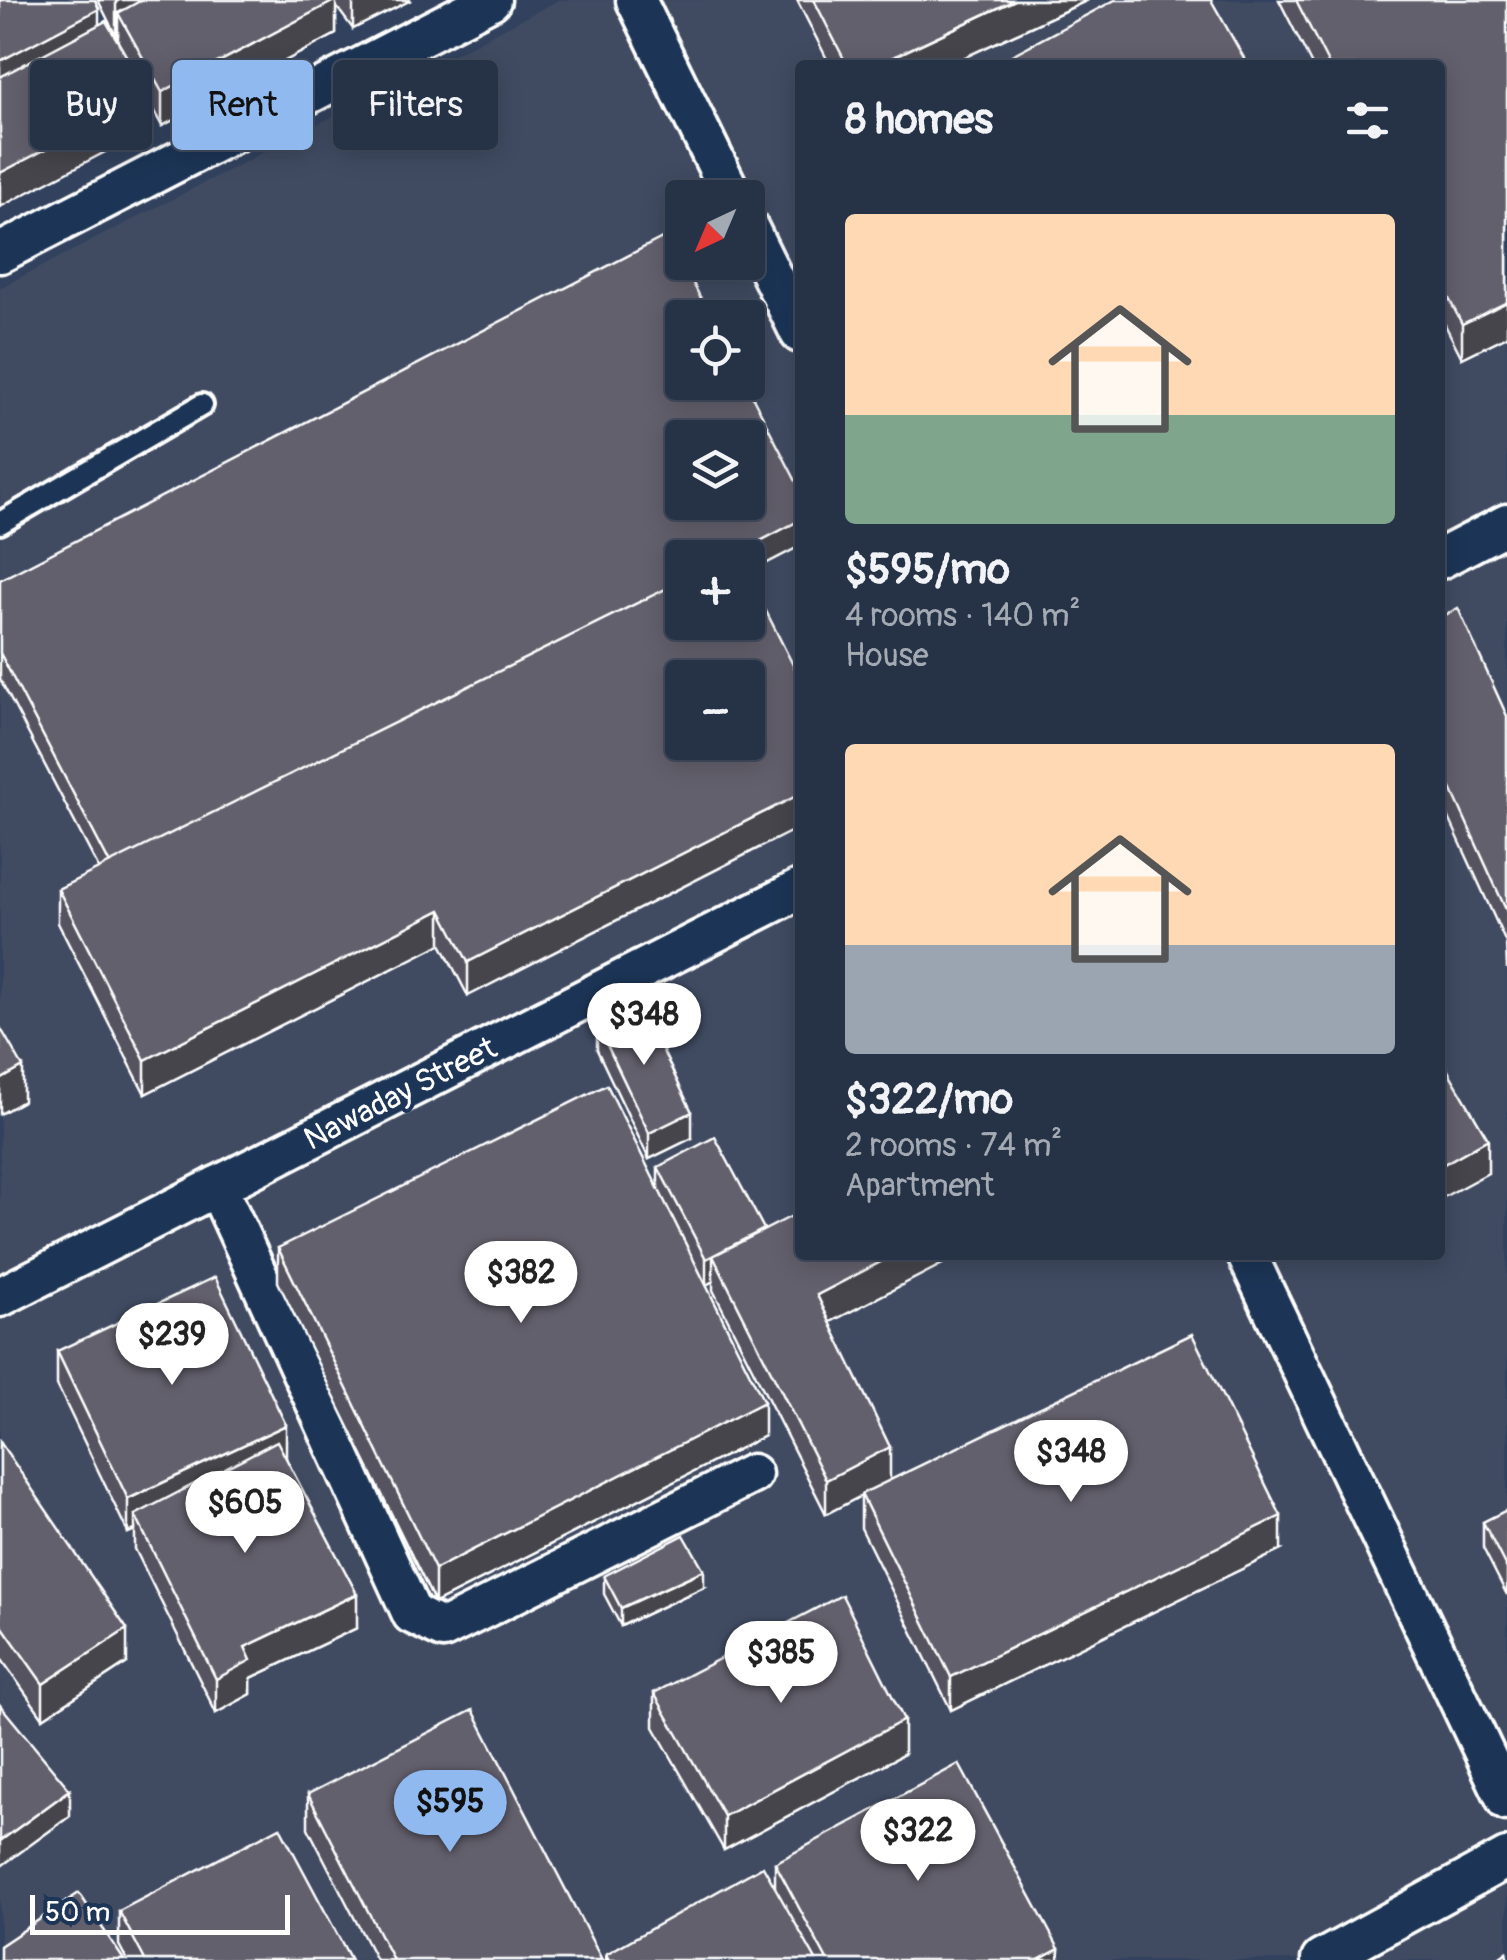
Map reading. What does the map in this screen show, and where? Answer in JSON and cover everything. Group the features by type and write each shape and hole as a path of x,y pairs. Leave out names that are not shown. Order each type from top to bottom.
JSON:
{"street":[{"path":"0,253 491,0"},
{"path":"636,0 724,180"},
{"path":"765,262 795,324"},
{"path":"1445,556 1507,524"},
{"name":"Nawaday Street","path":"0,1297 795,893"},
{"path":"217,1186 412,1614 442,1629 752,1474"},
{"path":"1248,1260 1507,1801"},
{"path":"1321,1960 1507,1858"}],"lane":[{"path":"0,524 202,405"}],"shaded area":[{"path":"559,0 1507,0 1507,1960 0,1960 0,288 268,150 313,150 313,127 333,116 333,150 498,150 498,60 443,60"}],"building":[{"path":"0,0 95,0 99,9 0,61"},
{"path":"142,0 336,0 223,60 172,60 172,87 162,92 152,74 152,60 144,60 118,13"},
{"path":"814,0 1015,0 887,60 844,60"},
{"path":"1115,0 1211,0 1245,60 1002,60"},
{"path":"1296,0 1507,0 1507,302 1462,324 1445,291 1445,60 1326,60"},
{"path":"106,21 129,60 32,60"},
{"path":"30,61 30,150 44,150 0,173 0,77"},
{"path":"665,237 665,280 691,280 702,300 665,300 665,400 754,400 765,420 665,420 665,520 765,520 765,421 795,479 795,523 762,540 665,540 665,589 110,864 0,653 0,580"},
{"path":"665,589 665,640 765,640 765,609 795,669 795,797 468,962 441,910 145,1060 58,889"},
{"path":"1458,608 1507,716 1507,912 1445,775 1445,615"},
{"path":"640,1003 692,1112 649,1133 597,1024"},
{"path":"0,1027 23,1067 0,1080"},
{"path":"1445,1064 1447,1069 1488,1139 1445,1163"},
{"path":"607,1085 764,1402 435,1569 278,1248"},
{"path":"715,1137 764,1229 706,1259 658,1167"},
{"path":"795,1215 795,1260 884,1260 817,1295 890,1447 826,1480 713,1256"},
{"path":"215,1277 286,1425 128,1499 57,1351"},
{"path":"1192,1334 1281,1516 951,1677 861,1494"},
{"path":"277,1441 357,1594 245,1647 251,1660 216,1679 135,1515"},
{"path":"0,1442 127,1629 43,1684 0,1623"},
{"path":"1507,1510 1507,1569 1483,1522"},
{"path":"684,1535 704,1570 621,1608 604,1576"},
{"path":"842,1595 904,1720 724,1816 654,1693"},
{"path":"0,1705 70,1790 0,1841"},
{"path":"473,1710 602,1960 393,1960 308,1794"},
{"path":"959,1764 1059,1949 1038,1960 827,1960 775,1863"},
{"path":"280,1827 351,1960 145,1960 119,1911"},
{"path":"763,1866 816,1960 609,1960 606,1954"},
{"path":"79,1893 124,1960 0,1960 0,1946"}]}
